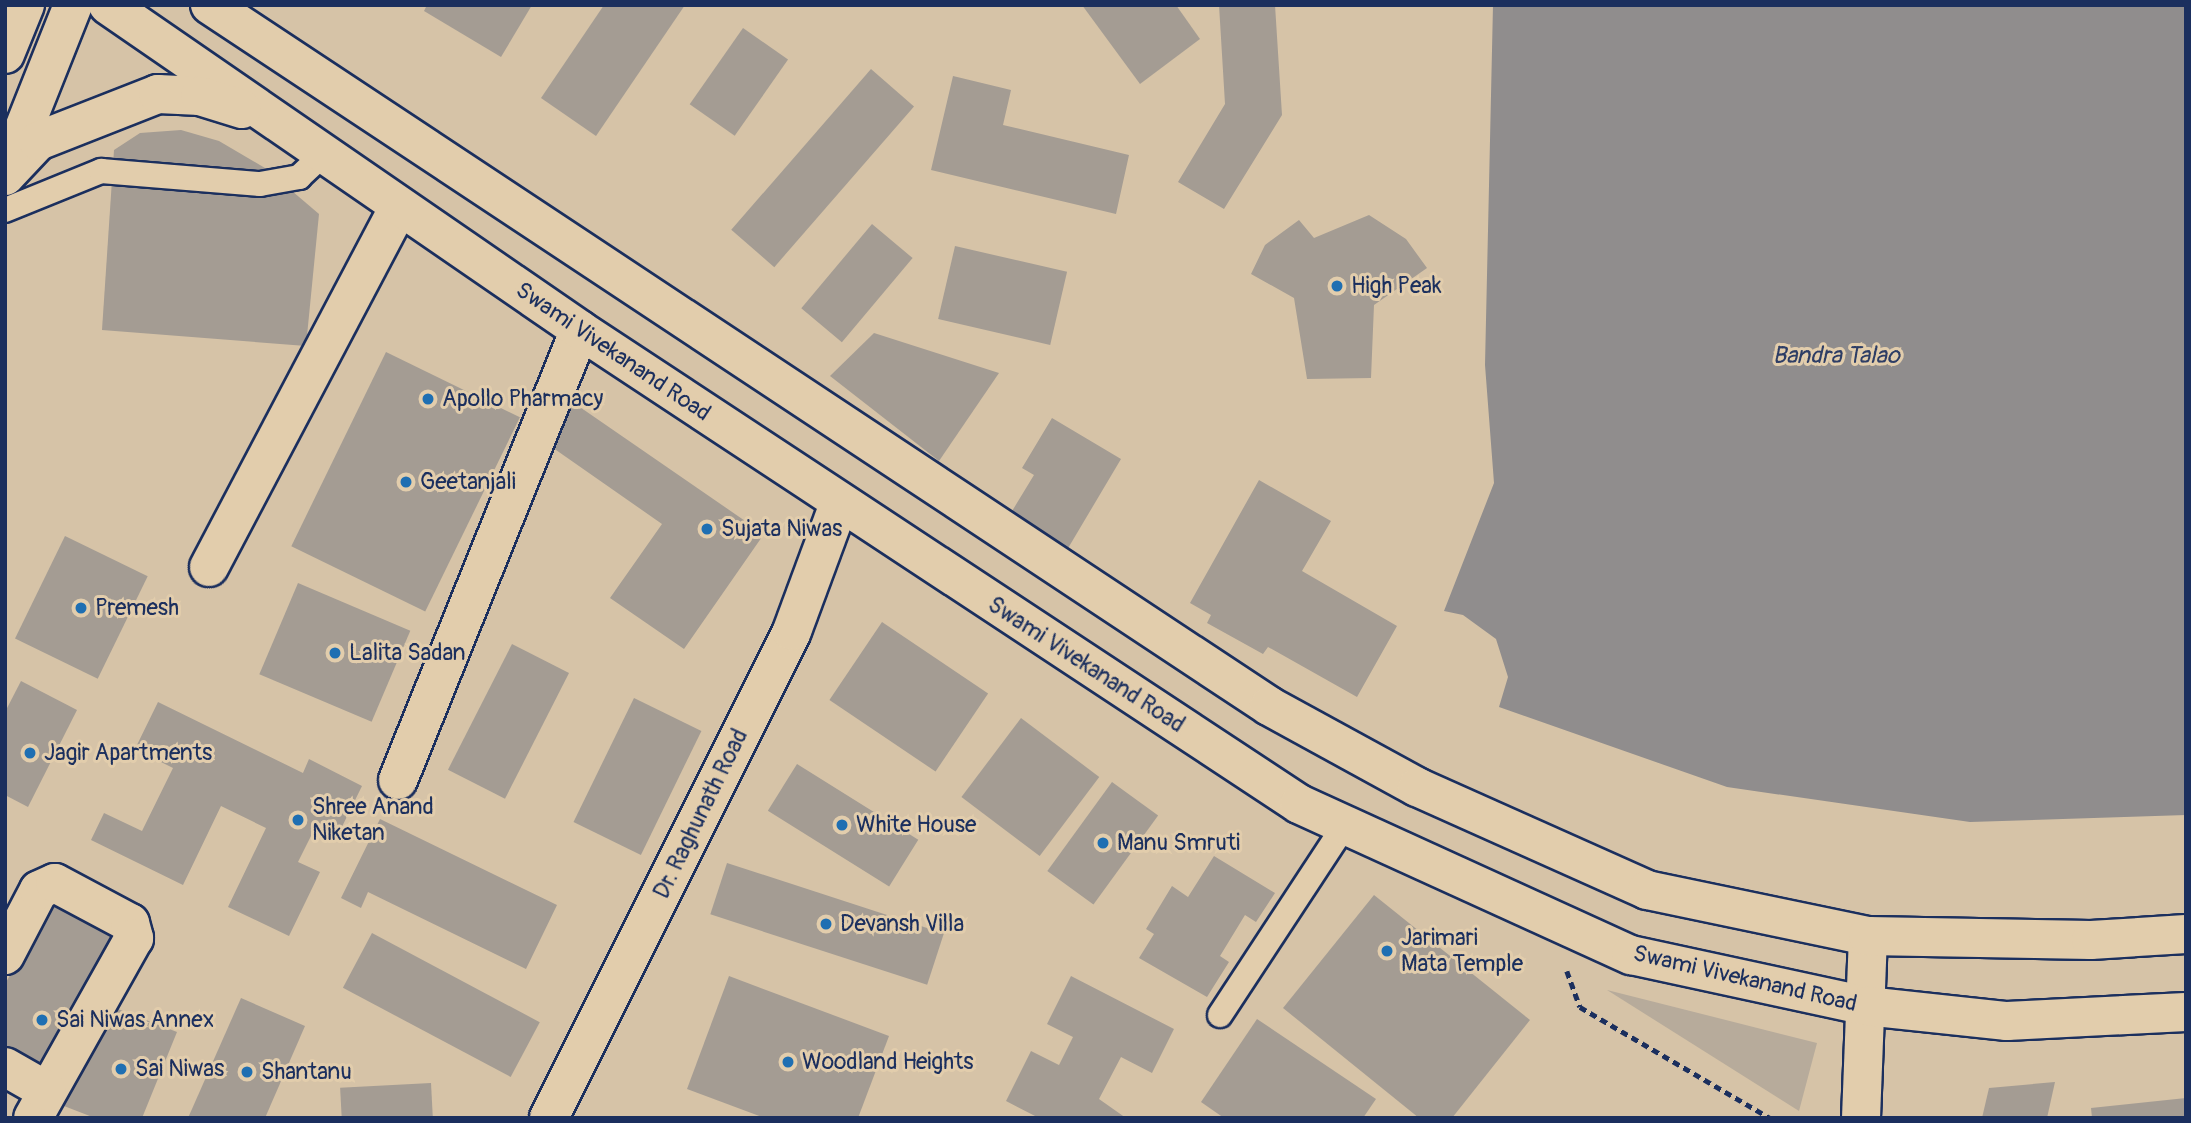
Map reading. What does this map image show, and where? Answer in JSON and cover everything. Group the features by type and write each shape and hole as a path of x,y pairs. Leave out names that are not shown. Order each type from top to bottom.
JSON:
{"main road":[{"path":"5,54 25,5"},
{"path":"5,175 73,5"},
{"name":"Swami Vivekanand Road","path":"108,5 274,118 398,208 839,504 1299,804 1344,826 1632,955 1866,1006 2007,1021 2186,1012"},
{"path":"210,5 1269,706 1418,787 1647,890 1868,936 2091,940 2186,934"},
{"path":"254,5 275,48"},
{"path":"5,175 38,141 158,94 200,96 274,118"},
{"path":"209,567 398,208"},
{"path":"398,780 580,330"},
{"name":"Dr. Raghunath Road","path":"549,1118 792,631 839,504"},
{"path":"5,955 39,890 55,883 130,923 134,938 20,1112"},
{"path":"1861,1118 1868,936"},
{"path":"5,1067 20,1112"}],"lane":[{"path":"5,210 101,171 260,184 299,177 324,154"},
{"path":"1220,1015 1344,826"}],"path":[{"path":"1548,918 1580,1007 1770,1118"}],"shaded area":[{"path":"1607,990 1817,1043 1799,1111"}],"water":[{"name":"Bandra Talao","path":"1493,5 2186,5 2186,815 1970,822 1727,787 1499,707 1508,677 1496,639 1463,615 1444,611 1494,483 1485,365"}],"building":[{"path":"427,5 532,5 501,57 424,11"},
{"path":"604,5 685,5 596,136 541,98"},
{"path":"1082,5 1176,5 1200,39 1140,84"},
{"path":"1219,5 1275,5 1282,115 1224,209 1178,182 1225,104"},
{"path":"743,28 788,60 735,136 690,104"},
{"path":"871,69 914,106 774,267 731,230"},
{"path":"953,76 1011,90 1003,125 1129,155 1116,214 931,170"},
{"path":"181,130 219,141 265,168 319,214 306,346 102,330 114,150 140,133"},
{"name":"High Peak","path":"1369,215 1406,239 1427,268 1374,305 1371,378 1307,379 1294,298 1251,274 1265,245 1299,220 1314,238"},
{"path":"872,224 913,258 842,342 801,308"},
{"path":"955,246 1067,272 1050,345 938,319"},
{"path":"874,333 999,373 939,461 830,376"},
{"name":"Geetanjali","path":"386,352 520,417 425,611 291,546"},
{"name":"Sujata Niwas","path":"574,403 764,534 684,649 610,598 662,524 546,443"},
{"path":"1052,418 1121,459 1064,555 1006,521 1034,475 1022,468"},
{"path":"1259,480 1331,521 1302,571 1397,626 1357,697 1268,647 1263,654 1207,623 1211,615 1190,603"},
{"name":"Premesh","path":"65,536 148,576 98,679 15,638"},
{"name":"Lalita Sadan","path":"298,583 410,631 372,722 259,674"},
{"path":"882,622 988,694 936,772 829,700"},
{"path":"512,644 569,673 505,799 448,770"},
{"name":"Jagir Apartments","path":"21,681 77,710 28,807 5,795 5,712"},
{"path":"634,698 701,731 641,855 574,822"},
{"name":"Shree Anand Niketan","path":"158,702 303,773 309,759 362,786 334,843 313,832 298,862 320,872 289,936 228,907 266,828 221,806 183,885 91,840 104,813 142,831 173,768 135,749"},
{"path":"1021,718 1099,777 1040,856 961,797"},
{"name":"White House","path":"797,764 918,840 889,886 768,811"},
{"name":"Manu Smruti","path":"1112,782 1158,816 1093,904 1047,871"},
{"path":"380,819 557,905 526,969 368,892 361,908 341,898"},
{"path":"1214,856 1275,893 1256,922 1245,915 1220,956 1229,962 1207,997 1139,958 1154,934 1146,929 1172,886 1188,897"},
{"name":"Devansh Villa","path":"727,863 944,933 927,985 710,914"},
{"name":"Jarimari Mata Temple","path":"1374,895 1530,1020 1452,1118 1419,1118 1283,1008"},
{"name":"Sai Niwas Annex","path":"53,899 124,939 45,1078 5,1055 5,984"},
{"path":"372,933 540,1022 511,1077 343,988"},
{"name":"Woodland Heights","path":"729,976 889,1036 858,1118 765,1118 687,1089"},
{"path":"1071,976 1174,1029 1152,1073 1121,1057 1099,1099 1126,1118 1039,1118 1006,1101 1031,1051 1059,1065 1073,1037 1047,1024"},
{"name":"Shantanu","path":"241,998 305,1026 265,1118 188,1118"},
{"name":"Sai Niwas","path":"105,1004 177,1032 142,1118 95,1118 64,1106"},
{"path":"1257,1019 1376,1099 1363,1118 1224,1118 1201,1102"},
{"path":"2055,1082 2047,1118 1982,1118 1989,1088"},
{"path":"431,1083 433,1118 342,1118 340,1088"},
{"path":"2186,1098 2186,1118 2092,1118 2091,1108"}],"place":[{"name":"High Peak","path":"1337,286"},
{"name":"Apollo Pharmacy","path":"428,399"},
{"name":"Geetanjali","path":"406,482"},
{"name":"Sujata Niwas","path":"707,529"},
{"name":"Premesh","path":"81,608"},
{"name":"Lalita Sadan","path":"335,653"},
{"name":"Jagir Apartments","path":"30,753"},
{"name":"Shree Anand Niketan","path":"298,820"},
{"name":"White House","path":"842,825"},
{"name":"Manu Smruti","path":"1103,843"},
{"name":"Devansh Villa","path":"826,924"},
{"name":"Jarimari Mata Temple","path":"1387,951"},
{"name":"Sai Niwas Annex","path":"42,1020"},
{"name":"Woodland Heights","path":"788,1062"},
{"name":"Sai Niwas","path":"121,1069"},
{"name":"Shantanu","path":"247,1072"}]}
